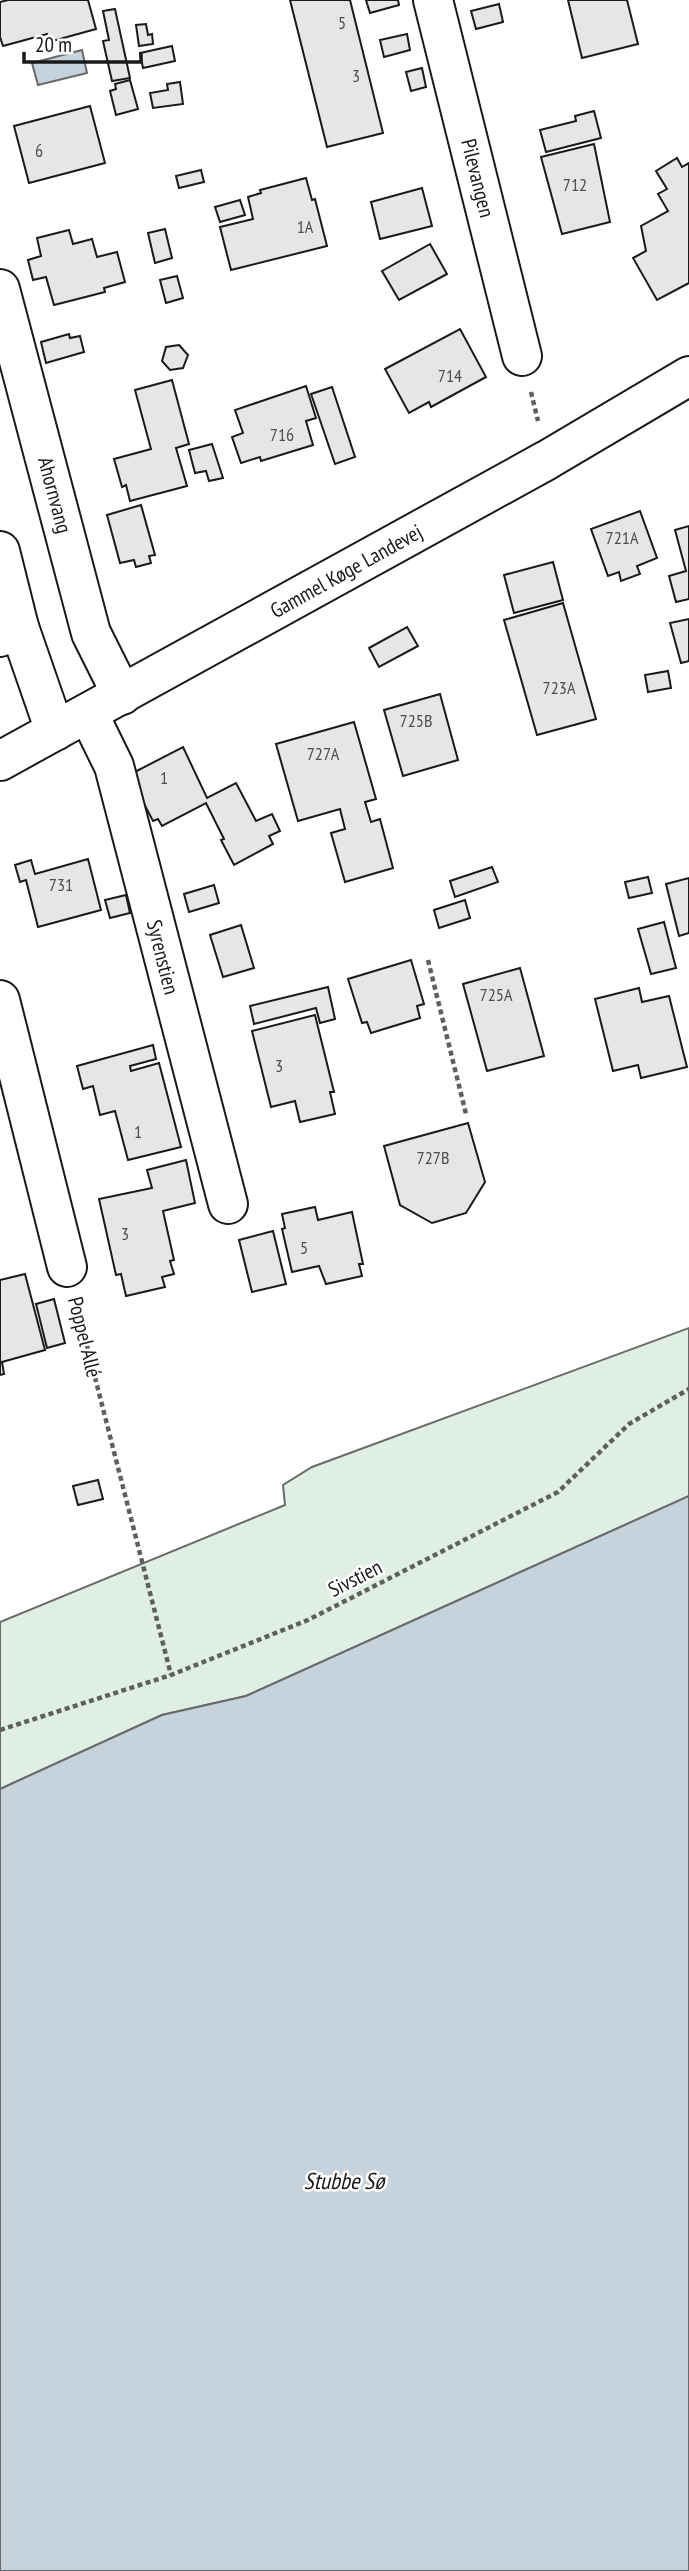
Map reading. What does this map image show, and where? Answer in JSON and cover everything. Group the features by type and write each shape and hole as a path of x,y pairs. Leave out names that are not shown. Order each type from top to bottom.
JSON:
{"street":[{"name":"Pilevangen","path":"433,0 522,356"},
{"name":"Ahornvang","path":"0,289 92,633 122,695"},
{"name":"Gammel Køge Landevej","path":"0,761 547,460 689,376"},
{"path":"0,551 9,632 55,731"},
{"name":"Syrenstien","path":"88,713 114,766 228,1204"},
{"name":"Poppel Allé","path":"0,1000 67,1267"}],"path":[{"path":"522,356 547,460"},
{"path":"428,960 466,1114"},
{"name":"Poppel Allé","path":"67,1267 171,1675"},
{"name":"Sivstien","path":"0,1730 171,1675 308,1620 558,1492 629,1424 689,1389"}],"green space":[{"path":"689,1328 689,1496 246,1696 162,1715 0,1789 0,1622 285,1505 283,1485 312,1467"}],"water":[{"path":"82,50 87,73 38,85 32,63"},
{"name":"Stubbe Sø","path":"689,1496 689,2571 0,2571 0,1789 162,1715 246,1696"}],"building":[{"path":"88,0 96,29 49,42 47,34 3,46 0,37 0,2"},
{"path":"290,0 350,0 383,133 327,147"},
{"path":"366,0 398,0 399,5 370,13"},
{"path":"568,0 627,0 638,44 582,58"},
{"path":"499,4 503,22 476,29 471,11"},
{"path":"115,9 130,78 112,81 103,41 109,40 103,11"},
{"path":"146,24 148,35 152,34 153,44 139,46 136,25"},
{"path":"407,34 410,50 384,57 380,40"},
{"path":"172,46 175,61 143,68 140,53"},
{"path":"422,68 426,87 411,91 406,72"},
{"path":"130,80 138,109 116,115 110,91 116,89 115,84"},
{"path":"180,82 183,104 153,108 150,93 168,90 167,84"},
{"path":"90,106 105,163 29,183 14,126"},
{"path":"594,111 601,138 546,152 540,130 576,121 575,116"},
{"path":"594,144 610,222 562,234 541,157"},
{"path":"677,158 682,167 689,163 689,283 657,300 633,258 646,251 641,226 668,211 658,194 667,189 656,171"},
{"path":"201,170 204,182 179,188 176,176"},
{"path":"306,178 312,200 315,199 327,246 231,270 220,227 253,219 248,197 261,193 260,190"},
{"path":"422,188 432,226 380,239 371,202"},
{"path":"240,200 245,215 220,222 215,207"},
{"path":"165,229 172,258 155,263 148,233"},
{"path":"69,230 73,244 92,239 97,257 117,252 125,282 104,288 105,292 54,305 46,277 33,280 28,260 41,256 37,238"},
{"path":"430,244 447,274 399,300 382,271"},
{"path":"177,276 183,298 166,303 160,280"},
{"path":"460,329 486,377 431,407 429,402 409,413 385,369"},
{"path":"69,334 70,338 80,336 84,352 46,363 41,342"},
{"path":"179,345 188,355 183,368 170,370 162,361 166,347"},
{"path":"172,380 189,444 176,448 187,486 130,501 126,485 122,487 114,459 151,449 135,390"},
{"path":"306,386 316,418 306,421 313,445 261,461 260,457 241,463 232,437 243,433 235,410"},
{"path":"332,387 355,457 335,464 311,394"},
{"path":"212,444 223,478 209,481 206,471 195,473 189,450"},
{"path":"141,505 155,555 149,556 151,563 136,567 134,560 120,563 107,515"},
{"path":"640,511 657,558 637,566 640,574 621,581 619,572 608,576 591,529"},
{"path":"689,526 689,599 676,602 669,576 686,571 675,530"},
{"path":"553,562 563,600 514,613 504,575"},
{"path":"563,603 596,719 537,735 504,620"},
{"path":"689,619 689,661 681,663 670,623"},
{"path":"407,627 418,646 379,667 369,648"},
{"path":"668,671 671,688 648,692 645,675"},
{"path":"440,694 458,760 403,776 384,710"},
{"path":"354,722 376,799 365,802 371,822 380,819 393,868 345,882 331,833 345,829 340,809 298,821 276,744"},
{"path":"183,747 207,798 236,783 256,821 272,814 280,831 269,836 273,844 234,865 206,803 162,826 158,819 153,821 129,775"},
{"path":"88,859 101,910 38,927 26,880 20,882 15,865 31,860 35,874"},
{"path":"492,867 498,882 455,897 450,881"},
{"path":"648,877 652,893 629,898 625,882"},
{"path":"689,878 689,933 679,936 666,884"},
{"path":"214,885 219,903 189,912 184,894"},
{"path":"126,895 130,913 110,918 105,900"},
{"path":"465,900 470,918 439,928 434,910"},
{"path":"664,922 676,968 651,974 638,929"},
{"path":"241,925 254,968 223,977 210,935"},
{"path":"411,960 424,1004 417,1006 420,1018 371,1033 367,1022 362,1023 348,979"},
{"path":"520,968 544,1056 487,1071 463,984"},
{"path":"328,987 335,1019 320,1023 316,1008 254,1024 250,1006"},
{"path":"639,988 642,1002 669,996 687,1067 641,1078 638,1065 613,1071 595,999"},
{"path":"315,1015 334,1092 330,1092 335,1114 300,1122 295,1101 271,1107 252,1031"},
{"path":"153,1045 156,1059 130,1066 131,1071 159,1063 181,1147 128,1160 115,1111 100,1115 93,1086 83,1089 77,1066"},
{"path":"468,1123 485,1182 466,1213 432,1223 400,1205 384,1146"},
{"path":"186,1160 195,1203 163,1211 174,1260 170,1261 174,1274 162,1277 165,1287 126,1296 121,1274 116,1275 99,1199 152,1188 147,1170"},
{"path":"315,1207 318,1220 352,1212 363,1264 359,1264 362,1276 326,1284 319,1266 292,1272 282,1229 285,1228 282,1214"},
{"path":"273,1231 286,1284 252,1292 239,1240"},
{"path":"25,1274 45,1350 2,1362 4,1374 0,1375 0,1280"},
{"path":"54,1299 65,1343 47,1348 36,1304"},
{"path":"98,1480 103,1499 78,1505 73,1486"}]}
